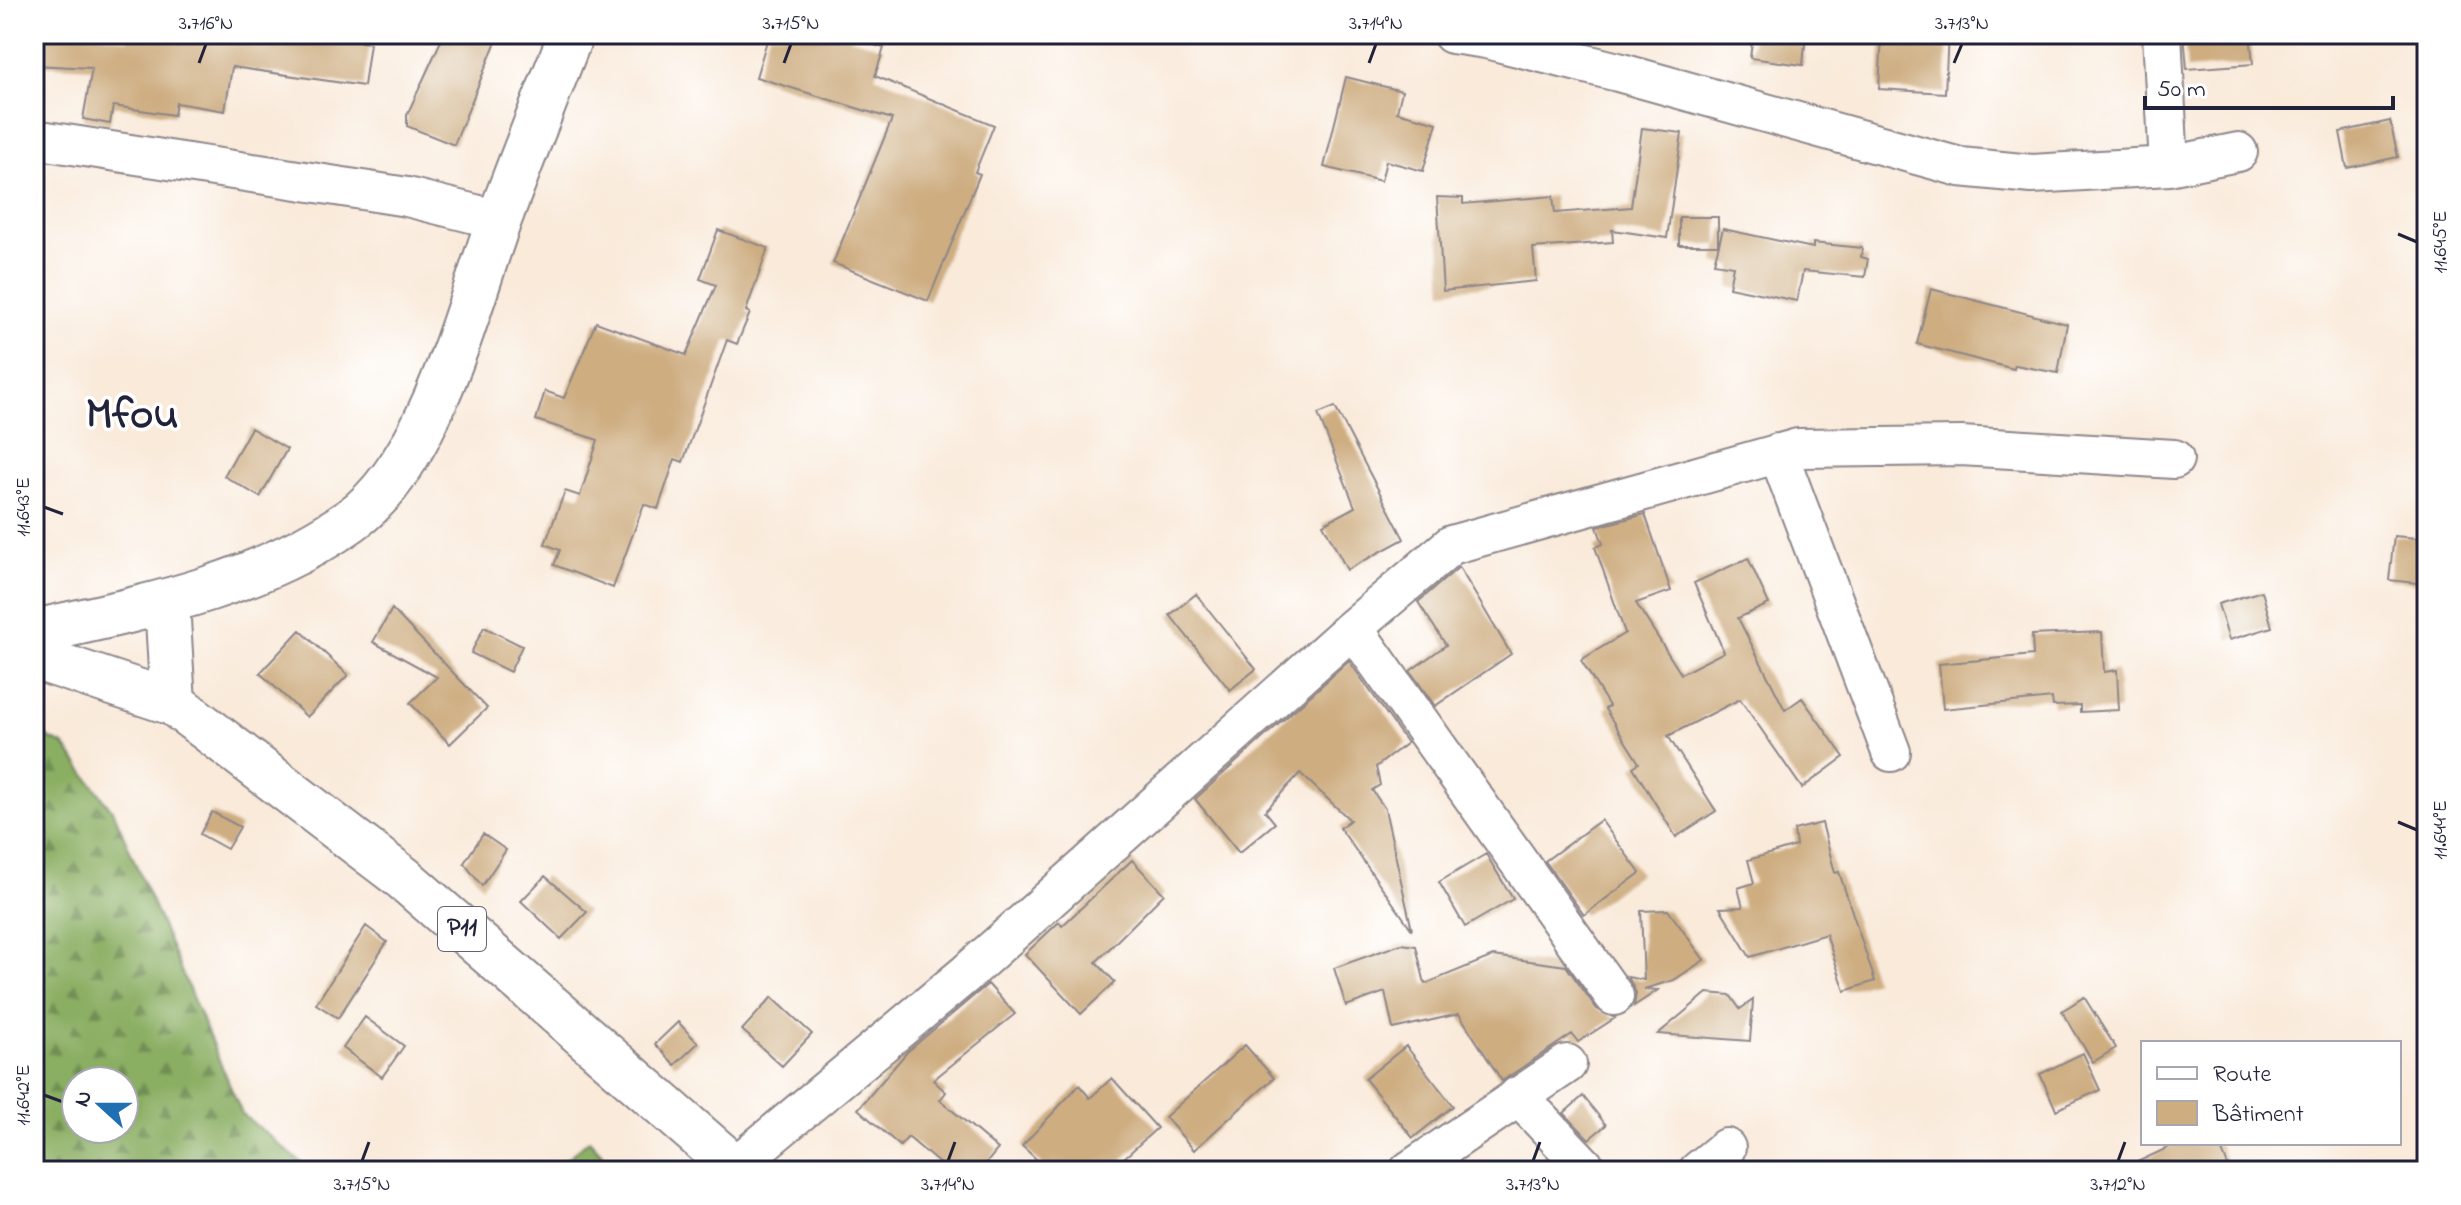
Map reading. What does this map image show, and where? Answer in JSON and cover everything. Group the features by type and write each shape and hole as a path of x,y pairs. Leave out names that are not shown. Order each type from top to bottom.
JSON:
{"main road":[{"path":"34,632 167,603 282,561 354,519 401,468 438,393 499,220 571,34"},
{"path":"167,603 173,703"},
{"name":"P11","path":"34,657 173,703 403,878 736,1169"}],"street":[{"path":"2162,34 2169,166"},
{"path":"1475,36 1960,167 2032,174 2169,166 2238,152"},
{"path":"34,139 407,197 499,220"},
{"path":"736,1169 967,973 1353,628 1451,545 1798,448 1961,446 2174,459"},
{"path":"1778,453 1891,752"},
{"path":"1353,628 1614,996"},
{"path":"1409,1171 1567,1064"},
{"path":"1518,1096 1589,1171"}],"green space":[{"path":"34,731 64,745 114,813 242,1114 312,1171 34,1171"},
{"path":"589,1140 618,1171 552,1171"}],"building":[{"path":"34,34 96,34 128,40 129,34 363,34 361,42 370,43 364,86 232,67 225,111 176,103 174,115 113,106 110,124 83,119 92,68 34,65"},
{"path":"444,34 499,34 454,145 407,126 407,115"},
{"path":"769,34 838,34 884,48 875,76 994,125 975,172 980,174 928,301 833,263 892,119 756,77"},
{"path":"1753,34 1806,34 1803,65 1750,58"},
{"path":"1882,34 1948,34 1945,93 1879,89"},
{"path":"2184,34 2250,34 2253,64 2187,69"},
{"path":"1346,77 1402,91 1397,112 1437,123 1423,171 1386,161 1381,181 1324,167"},
{"path":"2390,121 2398,157 2347,168 2340,132"},
{"path":"1642,128 1682,133 1667,238 1612,230 1613,242 1533,248 1536,281 1443,291 1437,197 1463,198 1463,204 1553,196 1555,213 1631,207"},
{"path":"1679,217 1718,217 1718,245 1679,245"},
{"path":"1723,229 1813,248 1813,243 1862,248 1861,257 1868,259 1865,277 1803,271 1797,301 1729,287 1733,266 1714,263"},
{"path":"718,230 768,248 746,311 750,313 737,344 727,340 683,462 675,459 658,509 644,504 613,588 554,565 560,550 545,544 565,491 580,496 598,440 536,420 545,391 564,398 596,322 686,355 716,285 700,279"},
{"path":"1931,289 2067,324 2058,373 2015,365 2014,369 1917,344"},
{"path":"1335,407 1404,539 1347,570 1323,524 1355,507 1318,414"},
{"path":"251,428 287,449 260,497 224,476"},
{"path":"1645,514 1671,591 1636,603 1681,674 1724,652 1694,583 1748,558 1769,604 1738,618 1785,710 1802,698 1844,757 1802,788 1740,699 1668,736 1716,811 1676,837 1633,767 1639,763 1605,709 1609,706 1581,660 1625,633 1595,547 1603,544 1597,527"},
{"path":"2394,536 2427,539 2427,584 2389,580"},
{"path":"1459,567 1511,654 1435,706 1410,671 1446,645 1418,602"},
{"path":"2262,591 2272,627 2229,640 2218,604"},
{"path":"1196,594 1256,669 1230,690 1170,615"},
{"path":"392,609 487,708 450,744 410,703 437,677 373,642"},
{"path":"484,627 522,646 510,672 471,653"},
{"path":"300,630 348,675 307,717 260,673"},
{"path":"2102,632 2104,672 2117,670 2119,710 2080,712 2080,705 2053,706 2052,698 1943,709 1939,664 2033,655 2032,635"},
{"path":"1349,661 1407,743 1376,767 1380,785 1372,790 1385,809 1412,930 1340,828 1350,820 1300,773 1265,811 1275,823 1239,853 1195,799"},
{"path":"212,812 240,827 227,849 200,834"},
{"path":"1601,820 1640,873 1584,915 1545,861"},
{"path":"1822,823 1835,873 1839,872 1875,981 1845,991 1826,934 1750,957 1720,908 1743,907 1738,888 1754,883 1748,860 1796,846 1794,830"},
{"path":"483,834 506,850 482,886 464,863"},
{"path":"1486,854 1513,899 1465,927 1439,882"},
{"path":"1132,860 1164,894 1096,962 1115,982 1081,1014 1025,954 1059,922 1062,926"},
{"path":"545,876 587,912 561,939 521,901"},
{"path":"1668,910 1704,960 1674,980 1644,989 1658,990 1634,1006 1636,993 1628,977 1644,980 1641,911"},
{"path":"366,926 387,942 338,1018 316,1004"},
{"path":"1401,944 1416,946 1425,984 1493,956 1566,966 1597,1009 1615,1018 1578,1042 1572,1034 1502,1081 1459,1014 1393,1029 1385,992 1346,1006 1334,968"},
{"path":"988,984 1015,1014 933,1080 946,1092 940,1100 998,1149 980,1171 948,1171 908,1137 900,1146 858,1109 907,1052"},
{"path":"1707,993 1730,995 1740,1009 1753,1000 1750,1041 1658,1034"},
{"path":"772,997 812,1034 782,1066 742,1030"},
{"path":"2084,997 2116,1048 2093,1062 2062,1011"},
{"path":"365,1017 404,1046 382,1077 343,1048"},
{"path":"678,1022 698,1043 675,1065 655,1044"},
{"path":"1245,1045 1274,1078 1194,1150 1165,1117"},
{"path":"1406,1046 1453,1106 1413,1138 1365,1079"},
{"path":"2083,1053 2100,1090 2056,1110 2040,1074"},
{"path":"1112,1078 1157,1128 1110,1171 1049,1171 1022,1146 1079,1085 1090,1098"},
{"path":"1583,1096 1606,1125 1589,1139 1564,1113"},
{"path":"2174,1145 2220,1145 2230,1171 2118,1171"}],"district":[{"name":"Mfou","path":"132,416"}]}
